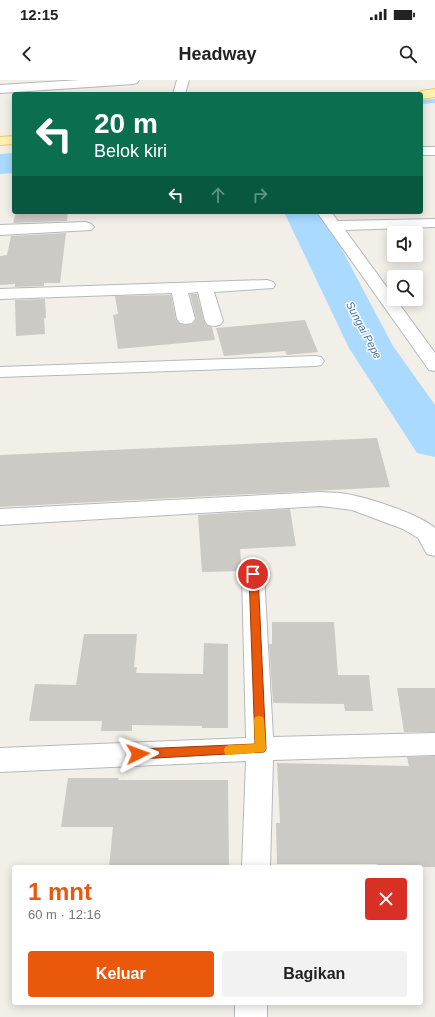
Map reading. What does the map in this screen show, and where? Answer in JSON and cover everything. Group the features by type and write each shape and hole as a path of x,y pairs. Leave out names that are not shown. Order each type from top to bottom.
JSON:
{"main road":[{"path":"423,95 435,93"},
{"path":"0,141 12,140"}],"street":[{"path":"0,88 133,80"},
{"path":"180,92 183,80"},
{"path":"423,151 435,150"},
{"path":"328,219 435,223"},
{"path":"328,219 435,366"},
{"path":"0,230 86,227"},
{"path":"0,294 267,285"},
{"path":"205,287 214,322"},
{"path":"178,288 186,319"},
{"path":"0,372 315,361"},
{"path":"0,517 321,499 346,501 364,506 418,526 434,542 435,548"},
{"path":"253,574 260,749 256,865"},
{"path":"0,760 260,749 435,744"},
{"path":"251,1005 251,1017"}],"building":[{"path":"15,214 68,214 67,221 13,223"},
{"path":"66,233 60,283 44,283 44,286 15,287 15,284 0,285 0,256 7,255 11,236"},
{"path":"190,294 197,294 204,321 207,326 212,327 215,340 118,349 113,315 118,314 115,296 171,295 176,320 180,324 186,325 193,324 196,319"},
{"path":"45,299 45,334 16,336 15,300"},
{"path":"305,320 318,352 287,355 285,351 224,356 216,328"},
{"path":"377,438 390,487 0,507 0,455"},
{"path":"290,509 296,546 240,549 242,571 202,572 198,515"},
{"path":"272,622 334,622 338,675 369,675 373,711 345,711 344,704 273,703 269,644 272,644"},
{"path":"84,634 137,634 134,667 137,667 136,673 203,674 204,643 228,644 228,728 132,725 132,731 101,731 102,721 29,721 35,684 76,685"},
{"path":"397,688 435,688 435,732 404,732"},
{"path":"435,756 435,867 423,867 423,865 377,864 277,864 276,823 280,823 277,763 409,766 407,757"},
{"path":"68,778 119,778 118,780 228,780 229,865 109,865 113,827 61,827"}],"waterway":[{"path":"423,102 435,101"},
{"name":"Sungai Pepe","path":"0,164 12,163"},
{"name":"Sungai Pepe","path":"304,214 371,348 435,441"}],"slow traffic":[{"path":"229,750 260,749 259,720"}],"route":[{"path":"138,754 260,749 253,574"}]}
